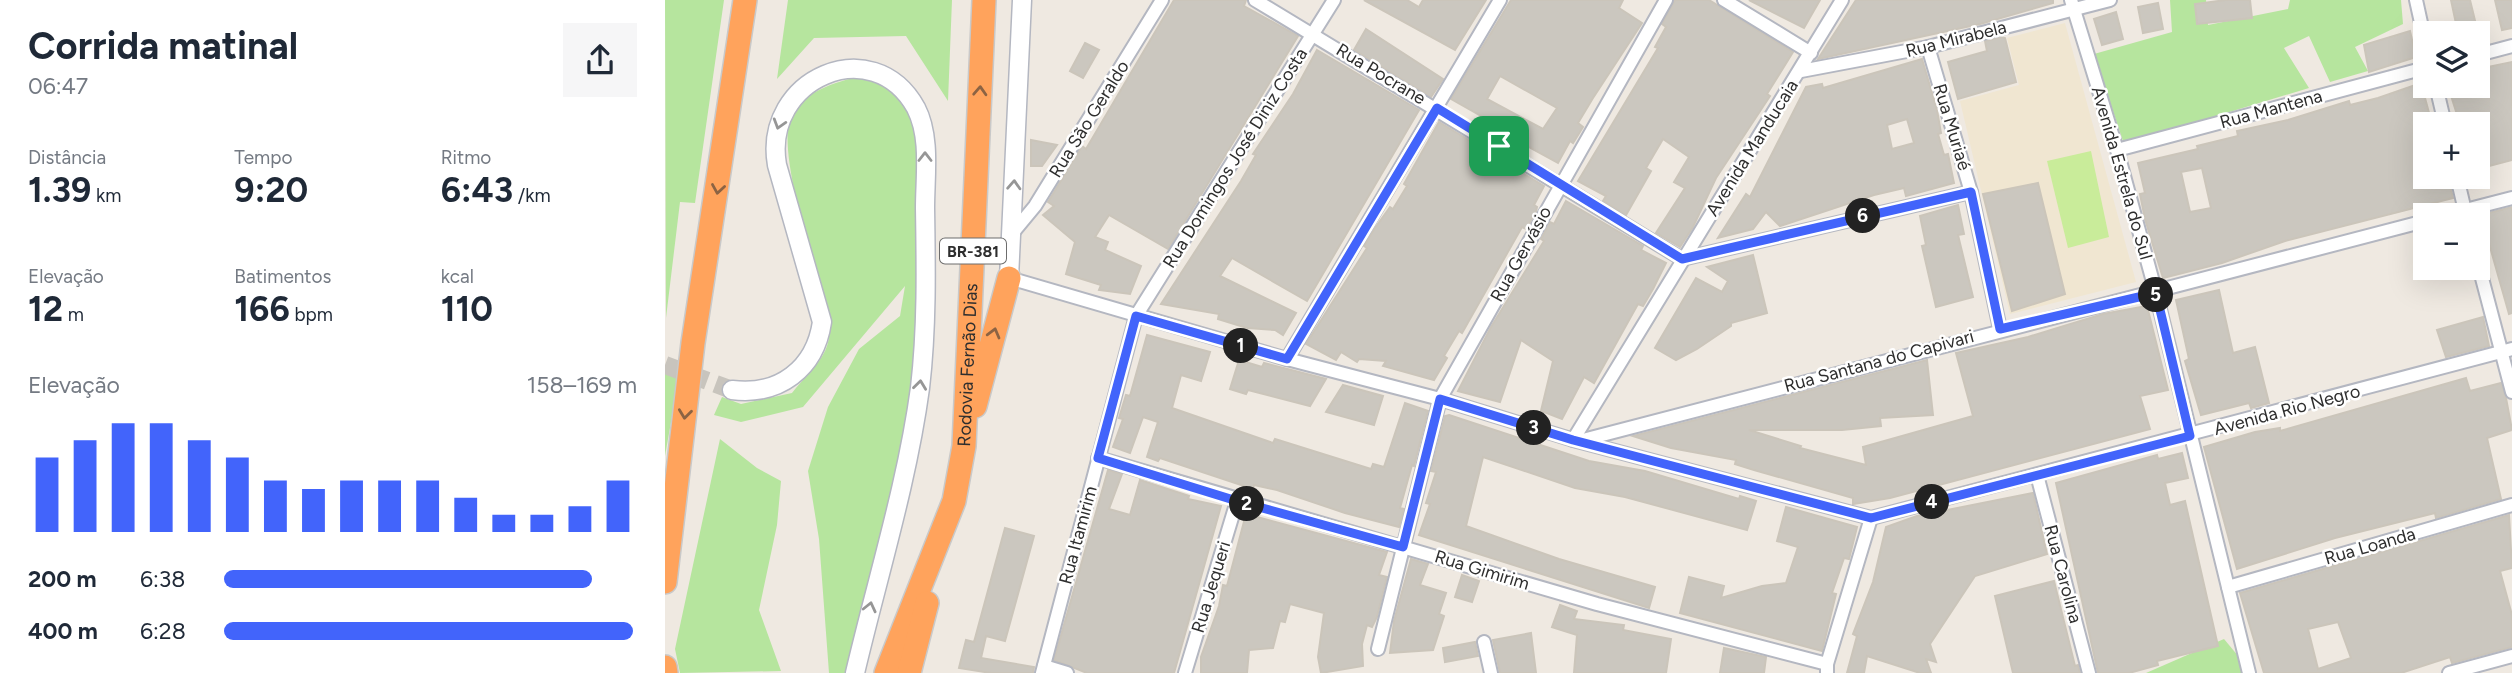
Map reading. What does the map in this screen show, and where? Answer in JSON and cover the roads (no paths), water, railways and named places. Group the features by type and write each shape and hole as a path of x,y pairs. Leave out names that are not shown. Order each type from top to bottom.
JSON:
{"highway":[{"path":"665,582 693,343 745,0"},
{"name":"Rodovia Fernão Dias","path":"886,673 954,501 964,446 984,0"},
{"name":"BR-381","path":"964,446 1009,278"},
{"path":"909,673 954,501"},
{"path":"665,667 666,673"}],"main road":[{"name":"BR-381","path":"1009,278 1022,0"},
{"path":"732,390 766,390 787,381 811,356 821,334 822,322 777,165 774,140 780,116 802,87 824,75 848,70 881,76 908,97 923,127 925,320 911,440 855,673"}],"street":[{"name":"Rua São Geraldo","path":"1011,235 1035,206 1162,0"},
{"name":"Rua Pocrane","path":"1255,0 1315,33 1682,259"},
{"name":"Rua Domingos José Diniz Costa","path":"1136,316 1334,0"},
{"path":"1287,359 1500,0"},
{"name":"Rua Gervásio","path":"1378,649 1440,399 1666,0"},
{"path":"1724,0 1811,53"},
{"name":"Avenida Manducaia","path":"1575,441 1682,259 1801,71 1842,0"},
{"name":"Rua Mirabela","path":"1801,71 1928,47 2072,5 2110,0"},
{"path":"2416,0 2421,21"},
{"name":"Avenida Estrela do Sul","path":"2072,5 2117,150 2156,293 2249,673"},
{"path":"2490,52 2512,46"},
{"name":"Rua Muriaé","path":"1928,47 1971,192 2000,329"},
{"name":"Rua Mantena","path":"2117,150 2413,71"},
{"path":"1682,259 1971,192"},
{"path":"2490,205 2512,198"},
{"name":"Rua Santana do Capivari","path":"1575,441 2000,329 2156,293 2413,224"},
{"name":"Avenida Rio Negro","path":"1009,278 1287,359 1440,399 1575,441 1871,518 2190,436 2506,350"},
{"path":"2484,280 2506,350 2512,391"},
{"name":"Rua Itamirim","path":"1043,670 1136,316"},
{"name":"Rua Gimirim","path":"1098,458 1237,501 1827,668"},
{"name":"Rua Carolina","path":"2037,475 2089,673"},
{"name":"Rua Jequeri","path":"1185,673 1237,501"},
{"name":"Rua Loanda","path":"2228,587 2512,505"},
{"path":"1827,668 1871,518"},
{"path":"1484,642 1491,673"},
{"path":"2449,673 2512,656"},
{"path":"1043,670 1067,673"}],"tunnel":[{"path":"665,365 732,390"}]}
